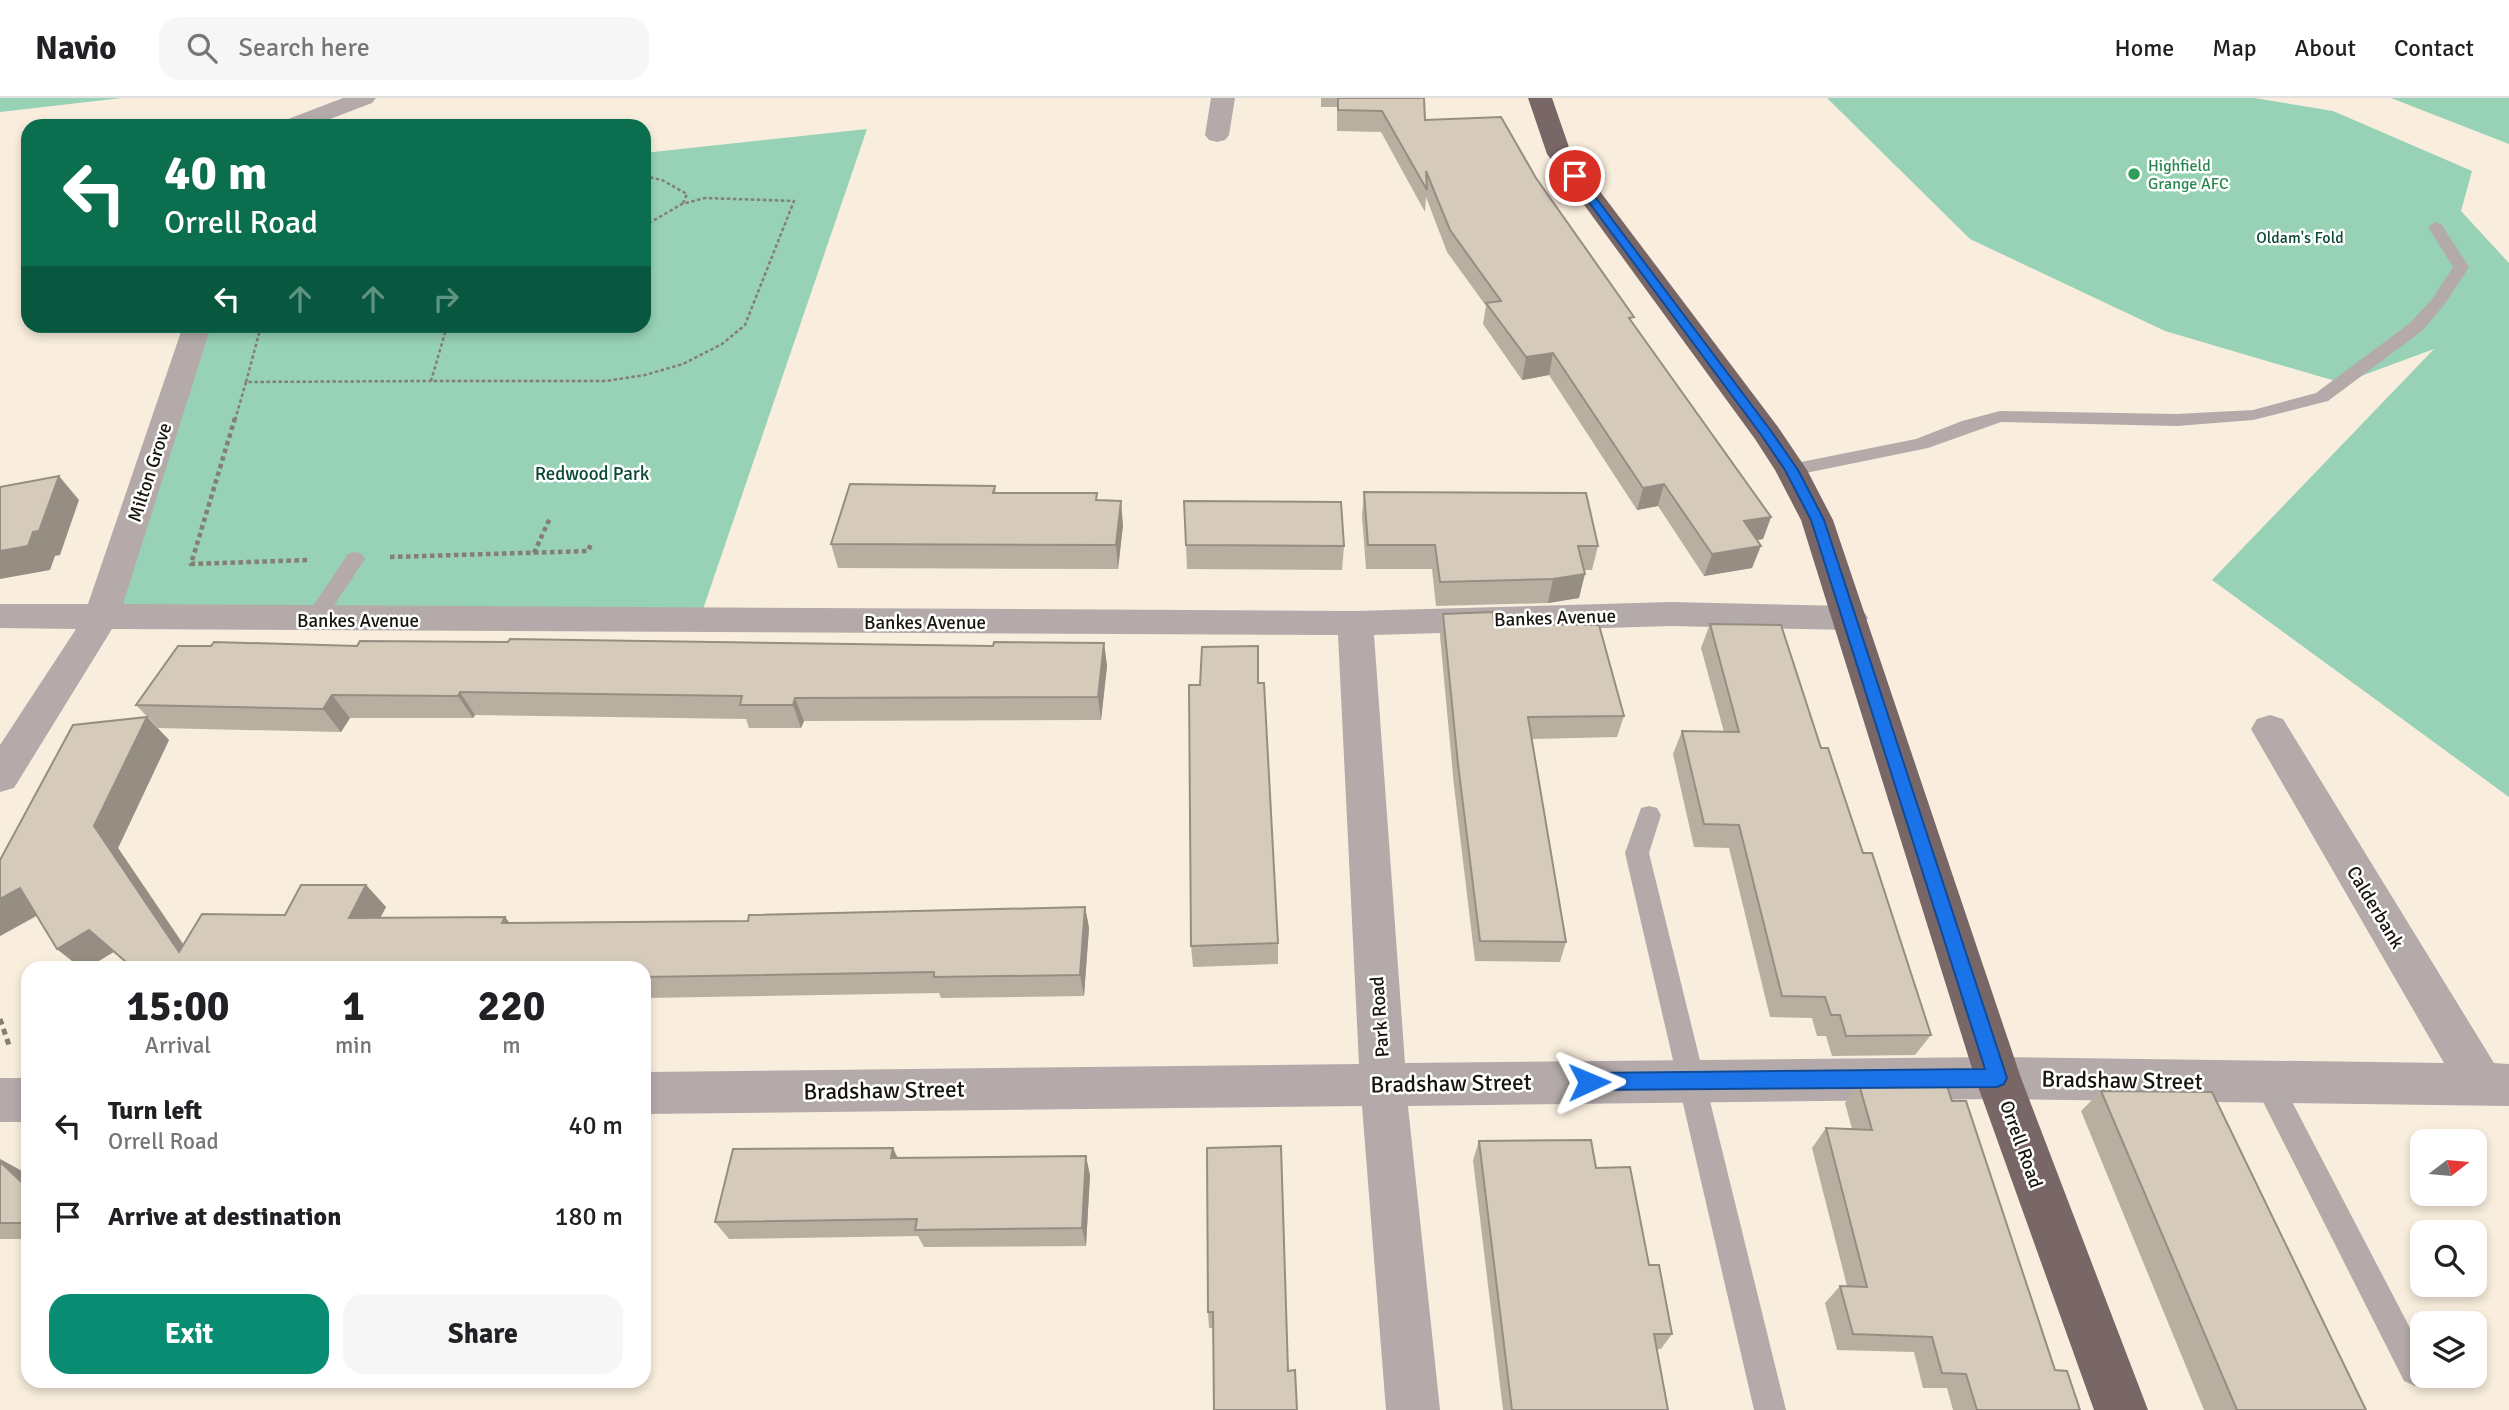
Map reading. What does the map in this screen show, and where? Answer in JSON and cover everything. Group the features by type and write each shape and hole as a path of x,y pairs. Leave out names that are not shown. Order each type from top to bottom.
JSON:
{"highway":[{"name":"Orrell Road","path":"1540,98 1559,154 1791,470 1817,520 1997,1078 2121,1410"}],"street":[{"path":"309,119 364,98"},
{"path":"1217,135 1223,98"},
{"name":"Milton Grove","path":"0,777 101,618 195,333"},
{"name":"Bankes Avenue","path":"0,616 314,620 1355,623 1671,614 1850,618"},
{"name":"Park Road","path":"1355,623 1383,1084 1413,1410"},
{"name":"Calderbank","path":"2270,729 2502,1085"},
{"name":"Bradshaw Street","path":"651,1093 1997,1078 2502,1085"},
{"path":"0,1100 21,1100"}],"lane":[{"path":"1791,470 1921,444 1968,425 2000,416 2177,420 2253,415 2322,397 2416,327 2438,302 2461,267 2436,227"},
{"path":"314,620 355,559"},
{"path":"1649,814 1637,853 1770,1410"},
{"path":"2267,1082 2410,1360"}],"path":[{"path":"651,178 662,180 687,194 682,204"},
{"path":"246,382 606,381 645,375 683,364 722,344 745,325 794,201 705,198 682,204 651,222"},
{"path":"259,333 191,564 588,551 591,544"},
{"path":"431,380 445,333"},
{"path":"534,553 550,518"}],"green space":[{"path":"0,98 122,98 0,112"},
{"name":"Oldam's Fold","path":"1827,98 2254,98 2333,111 2472,171 2461,211 2509,263 2509,797 2212,580 2434,349 2342,383 2165,331 1970,239"},
{"path":"2391,98 2509,98 2509,144"},
{"name":"Redwood Park","path":"867,129 699,621 101,618 195,333 651,333 651,152"}],"building":[{"path":"1338,98 1424,98 1425,120 1501,117 1536,178 1634,317 1629,318 1771,517 1744,521 1761,546 1712,554 1664,484 1643,488 1553,353 1526,357 1486,303 1501,301 1450,230 1426,171 1427,190 1382,111 1338,110"},
{"path":"59,476 39,531 33,532 28,546 0,551 0,487"},
{"path":"850,484 995,486 993,493 1097,493 1096,500 1121,501 1116,545 831,544"},
{"path":"1364,492 1586,493 1598,546 1578,546 1585,574 1553,579 1440,582 1435,545 1368,545"},
{"path":"1184,501 1341,502 1344,546 1186,545"},
{"path":"1493,612 1494,624 1599,625 1624,716 1528,717 1566,942 1480,941 1443,614"},
{"path":"1710,624 1781,625 1821,748 1828,748 1863,853 1872,853 1931,1035 1846,1036 1840,1015 1831,1015 1825,997 1782,996 1739,825 1704,824 1682,731 1739,732"},
{"path":"510,639 993,646 994,642 1104,643 1098,697 795,698 793,705 740,705 742,696 460,692 458,696 332,695 323,709 136,705 178,646 211,646 214,642 357,646 360,641 508,642"},
{"path":"1258,646 1258,683 1264,683 1278,943 1191,946 1189,685 1200,685 1202,647"},
{"path":"147,717 94,826 179,952 202,914 285,915 301,885 366,885 349,918 505,917 502,923 748,921 749,915 1085,907 1080,975 934,977 934,972 651,977 651,961 125,961 89,930 57,949 20,888 0,899 0,860 73,725"},
{"path":"1946,1083 1952,1101 1966,1101 2055,1370 2067,1371 2080,1410 1977,1410 1966,1374 1942,1373 1932,1337 1853,1334 1840,1286 1867,1287 1826,1128 1872,1130 1859,1084"},
{"path":"2101,1091 2212,1092 2366,1410 2237,1410"},
{"path":"1591,1140 1596,1168 1630,1167 1649,1265 1659,1265 1672,1334 1654,1334 1668,1410 1512,1410 1479,1141"},
{"path":"1281,1146 1288,1371 1295,1370 1297,1410 1214,1410 1213,1312 1208,1312 1207,1148"},
{"path":"893,1148 891,1158 1086,1156 1082,1228 915,1230 917,1219 715,1222 733,1149"},
{"path":"0,1162 21,1182 21,1223 0,1223"}],"place":[{"name":"Highfield Grange AFC","path":"2134,174"}],"route":[{"path":"1575,176 1767,434 1791,470 1817,520 1997,1078 1589,1082"}]}
